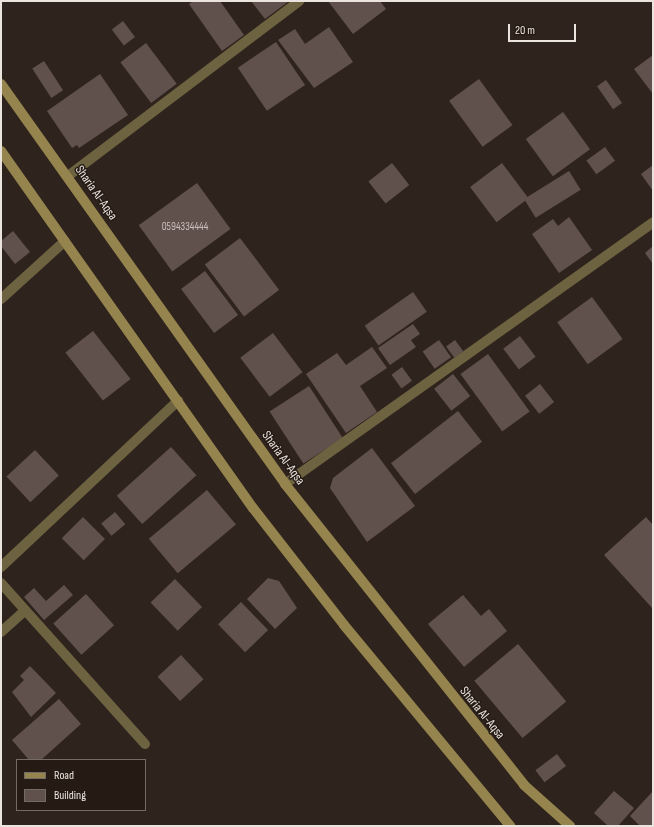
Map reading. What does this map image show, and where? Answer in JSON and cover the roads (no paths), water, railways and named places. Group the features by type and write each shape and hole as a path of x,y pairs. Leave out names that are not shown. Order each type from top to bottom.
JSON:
{"main road":[{"name":"Sharia Al-Aqsa","path":"1,84 68,176 285,484 524,785 570,826"},
{"path":"1,151 253,508 344,625 510,826"}],"street":[{"path":"68,176 299,1"},
{"path":"285,484 653,222"},
{"path":"1,299 65,241"},
{"path":"1,567 178,401"},
{"path":"1,583 23,612 145,744"},
{"path":"1,632 23,612"}]}
